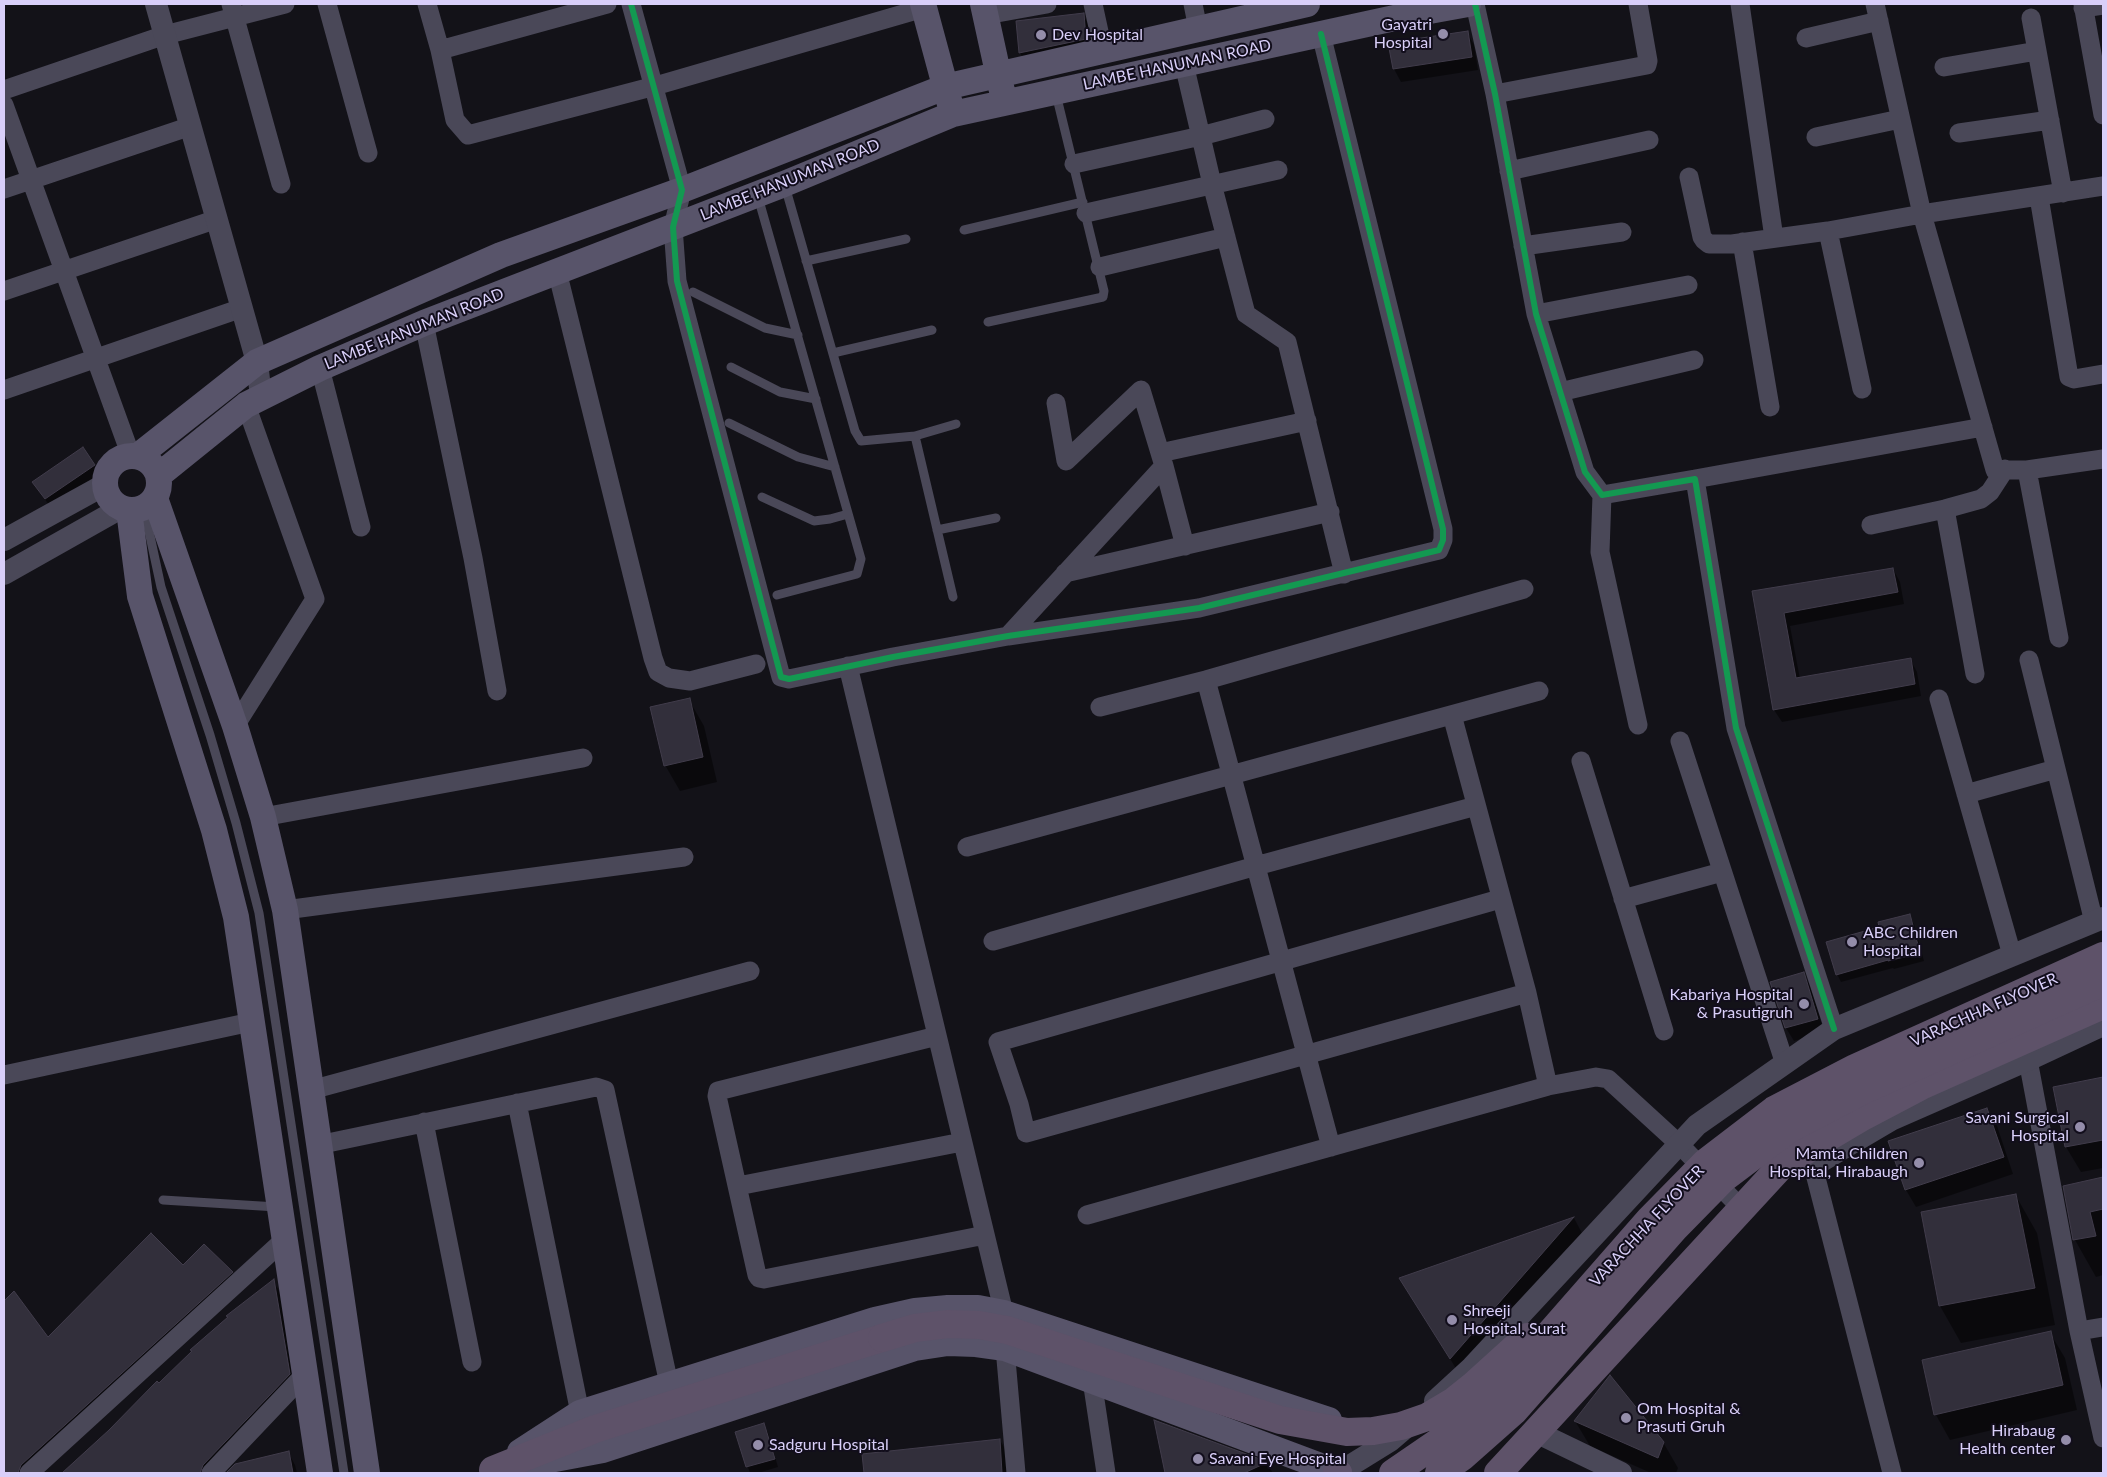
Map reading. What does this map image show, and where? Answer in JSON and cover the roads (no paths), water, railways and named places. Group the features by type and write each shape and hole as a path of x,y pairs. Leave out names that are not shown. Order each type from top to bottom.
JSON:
{"main road":[{"name":"LAMBE HANUMAN ROAD","path":"135,456 257,362 500,255 682,190 944,80 996,62 1103,50 1307,4"},
{"name":"LAMBE HANUMAN ROAD","path":"141,500 253,401 320,368 424,323 784,184 953,114 1321,34 1412,9 1468,4"},
{"path":"929,5 953,114"},
{"path":"979,7 996,62 1004,102"},
{"path":"141,500 109,499 104,485 105,478 111,465 124,457 135,456 151,464 141,500 140,596 214,830 236,917 320,1473"},
{"path":"141,500 235,726 263,817 285,910 367,1473"},
{"name":"VARACHHA FLYOVER","path":"1393,1473 1447,1436 1495,1396 1650,1219 1706,1162 1774,1110 1855,1068 2103,956"},
{"name":"VARACHHA FLYOVER","path":"1439,1473 1462,1457 1514,1411 1674,1229 1724,1178 1789,1129 1862,1091 2103,982"},
{"path":"1498,1473 1783,1164 1864,1116 1921,1086 2103,1005"},
{"path":"488,1472 595,1429 915,1328 948,1324 979,1325 1007,1330 1280,1420 1347,1432 1373,1431 1401,1426 1427,1416 1454,1401 1506,1357 1650,1219"},
{"path":"488,1472 580,1413 875,1320 915,1311 978,1308 1004,1313 1390,1441"},
{"path":"488,1472 603,1450 915,1348 948,1343 1005,1348 1338,1473"}],"street":[{"path":"156,4 257,362 253,401 315,599 235,726"},
{"path":"4,90 233,11 285,4"},
{"path":"326,4 368,153"},
{"path":"427,4 440,50 455,120 468,135 655,86 929,5"},
{"path":"440,50 606,4"},
{"path":"631,4 682,190 672,227 677,281 780,678 789,679 1008,636 1199,608 1439,550 1443,533 1321,34"},
{"path":"979,7 1047,4"},
{"path":"1093,4 1103,50"},
{"path":"1193,4 1198,29"},
{"path":"1475,4 1495,94 1536,314 1585,472 1602,495 1600,552 1638,725"},
{"path":"1495,94 1646,65 1648,61 1638,4"},
{"path":"1740,4 1774,238"},
{"path":"2103,5 2083,6 2101,92 2103,115"},
{"path":"233,11 281,184"},
{"path":"1806,38 1877,12 1922,214 1995,470 2027,470 2103,459"},
{"path":"2032,18 2063,193"},
{"path":"1944,67 2037,51"},
{"path":"1184,64 1212,184 1246,314 1287,342 1344,574"},
{"path":"4,105 96,359 135,456"},
{"path":"1074,164 1201,136 1265,119"},
{"path":"1816,137 1900,119"},
{"path":"1959,133 2050,120"},
{"path":"4,189 191,126"},
{"path":"1508,171 1649,140"},
{"path":"1084,207 1278,170"},
{"path":"1689,177 1704,240 1710,244 1742,242 1828,231 1922,214 2103,186"},
{"path":"2039,197 2069,377 2074,379 2103,374"},
{"path":"4,291 217,219"},
{"path":"1828,231 1862,389"},
{"path":"1523,246 1622,232"},
{"path":"1100,268 1226,237"},
{"path":"1742,242 1770,407"},
{"path":"557,271 658,672 669,678 690,681 756,664"},
{"path":"1536,314 1688,285"},
{"path":"4,390 242,308"},
{"path":"424,323 473,558 497,691"},
{"path":"1560,392 1694,360"},
{"path":"320,368 361,527"},
{"path":"1056,403 1066,461 1141,390 1185,546"},
{"path":"1008,636 1162,460 1307,421"},
{"path":"1602,495 1983,427"},
{"path":"1871,525 1945,509 1986,496 2006,469"},
{"path":"2027,470 2059,638"},
{"path":"1695,479 1736,728 1834,1029"},
{"path":"4,540 104,485"},
{"name":"LAMBE HANUMAN ROAD","path":"4,574 141,500"},
{"path":"1945,509 1975,674"},
{"path":"1065,573 1330,512"},
{"path":"1100,707 1206,680 1524,589"},
{"path":"1338,1473 1390,1441 1472,1367 1568,1267 1697,1126 1834,1029 2098,920 2056,768 2029,660"},
{"path":"848,666 1004,1313 1005,1348 1016,1473"},
{"path":"1206,680 1331,1147"},
{"path":"967,847 1539,691"},
{"path":"1939,699 2012,955"},
{"path":"1452,715 1526,993 1548,1086"},
{"path":"1680,741 1785,1064"},
{"path":"263,817 583,758"},
{"path":"1581,761 1664,1032"},
{"path":"1966,794 2056,768"},
{"path":"993,941 1476,806"},
{"path":"285,910 684,857"},
{"path":"1623,899 1722,872"},
{"path":"1500,899 998,1042 1019,1104 1026,1133 1526,993"},
{"path":"311,1090 750,971"},
{"path":"4,1075 251,1022"},
{"path":"1783,1164 1813,1166 1891,1120 2103,1025"},
{"path":"937,1036 718,1091 717,1096 758,1275 762,1279 985,1235"},
{"path":"2028,1060 2080,1331 2103,1435"},
{"path":"1087,1215 1548,1086 1596,1077 1608,1079 1680,1144 1742,1209"},
{"path":"318,1145 596,1087 606,1090 669,1384"},
{"path":"517,1103 580,1413"},
{"path":"424,1122 472,1362"},
{"path":"738,1186 962,1142"},
{"path":"1813,1166 1892,1473"},
{"path":"29,1473 284,1240"},
{"path":"2080,1331 2103,1328"},
{"path":"211,1473 305,1374"},
{"path":"1092,1380 1106,1473"},
{"path":"1536,1432 1621,1473"}],"lane":[{"path":"988,322 1103,296 1104,291 1100,268 1055,91"},
{"path":"784,184 855,431 861,441 915,436 956,424"},
{"path":"757,194 861,559 857,574 777,595"},
{"path":"964,230 1084,207"},
{"path":"806,262 906,239"},
{"path":"693,292 765,328 798,335"},
{"path":"833,353 932,330"},
{"path":"731,367 780,392 816,399"},
{"path":"729,423 798,458 835,467"},
{"path":"915,436 953,597"},
{"path":"762,497 814,521 848,514"},
{"path":"141,500 161,587 210,735 236,823 259,914 344,1473"},
{"path":"937,530 996,518"},
{"path":"163,1200 280,1207"}],"place":[{"name":"Gayatri Hospital","path":"1443,34"},
{"name":"Dev Hospital","path":"1041,35"},
{"name":"ABC Children Hospital","path":"1852,942"},
{"name":"Kabariya Hospital & Prasutigruh","path":"1804,1004"},
{"name":"Savani Surgical Hospital","path":"2080,1127"},
{"name":"Mamta Children Hospital, Hirabaugh","path":"1919,1163"},
{"name":"Shreeji Hospital, Surat","path":"1452,1320"},
{"name":"Om Hospital & Prasuti Gruh","path":"1626,1418"},
{"name":"Hirabaug Health center","path":"2066,1440"},
{"name":"Sadguru Hospital","path":"758,1445"},
{"name":"Savani Eye Hospital","path":"1198,1459"}]}
